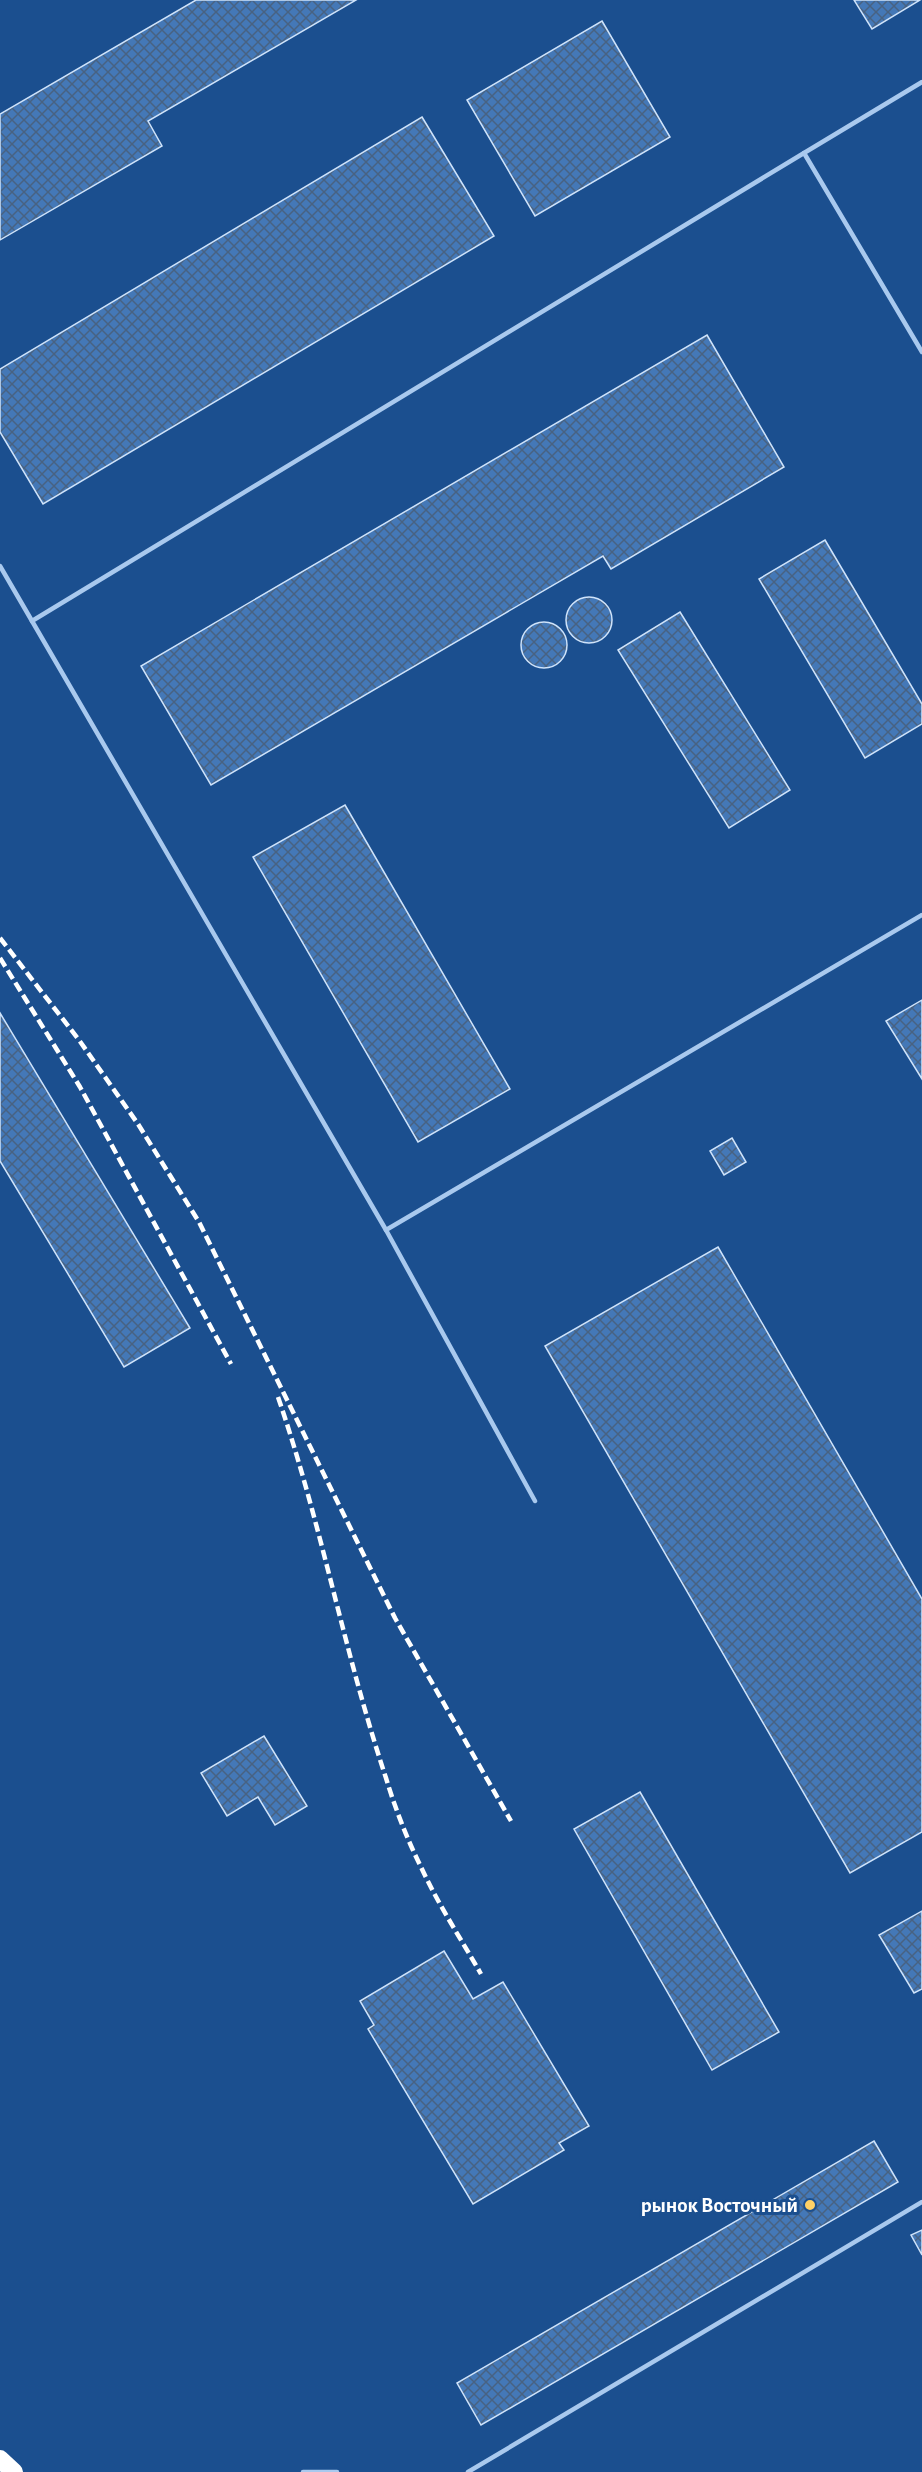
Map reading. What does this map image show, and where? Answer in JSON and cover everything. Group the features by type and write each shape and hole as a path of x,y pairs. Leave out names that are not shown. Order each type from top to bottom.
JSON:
{"highway":[{"path":"0,2459 14,2472"}],"lane":[{"path":"32,621 922,82"},
{"path":"804,153 922,352"},
{"path":"0,566 386,1230 535,1501"},
{"path":"386,1230 922,915"},
{"path":"468,2472 922,2202"},
{"path":"303,2472 337,2472"}],"building":[{"path":"196,0 356,0 148,121 162,146 0,240 0,114"},
{"path":"854,0 920,0 872,29"},
{"path":"602,21 670,137 535,216 467,100"},
{"path":"422,117 494,236 43,504 0,432 0,369"},
{"path":"707,335 784,467 611,569 603,556 211,785 141,666"},
{"path":"825,540 922,704 922,724 865,758 759,579"},
{"path":"589,597 605,604 612,620 605,636 589,643 573,636 566,620 573,604"},
{"path":"680,612 790,790 729,828 618,650"},
{"path":"544,622 560,629 567,645 560,661 544,668 528,661 521,645 528,629"},
{"path":"345,805 510,1089 418,1142 253,857"},
{"path":"922,1000 922,1079 886,1021"},
{"path":"0,1013 190,1328 124,1367 0,1161"},
{"path":"732,1138 746,1162 724,1175 710,1151"},
{"path":"718,1247 922,1599 922,1832 850,1873 545,1346"},
{"path":"264,1736 307,1806 275,1825 258,1797 227,1816 201,1773"},
{"path":"640,1792 779,2032 712,2070 574,1829"},
{"path":"922,1911 922,1989 914,1993 879,1935"},
{"path":"444,1951 473,1999 503,1982 589,2126 559,2143 564,2150 473,2204 368,2029 374,2025 360,2001"},
{"path":"874,2141 898,2182 481,2425 457,2383"},
{"path":"922,2230 922,2255 911,2235"}],"railway":[{"path":"0,938 79,1040 138,1124 199,1222 395,1618 511,1821"},
{"path":"0,958 80,1087 231,1364"},
{"path":"278,1397 307,1492 357,1683 393,1801 428,1881 481,1974"}],"place":[{"name":"рынок Восточный","path":"810,2205"}]}
